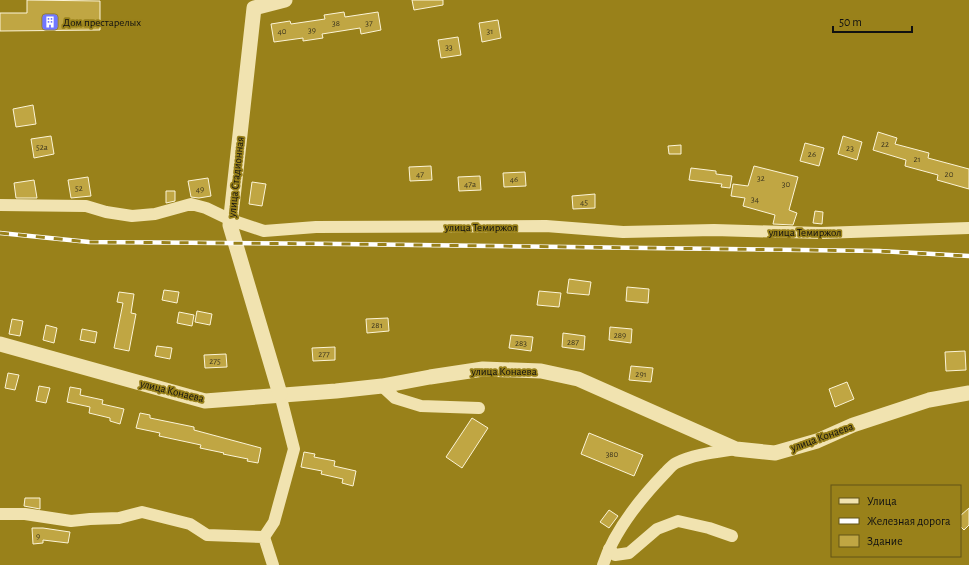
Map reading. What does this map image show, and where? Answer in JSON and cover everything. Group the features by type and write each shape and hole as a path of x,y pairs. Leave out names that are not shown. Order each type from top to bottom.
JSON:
{"street":[{"name":"улица Стадионная","path":"280,394 230,225 254,8 285,0"},
{"name":"улица Темиржол","path":"0,205 86,206 106,212 132,216 155,214 191,204 206,208 231,220 264,231 316,227 546,226 623,232 714,230 821,233 969,228"},
{"name":"улица Конаева","path":"0,344 205,401 382,386 483,369 542,371 578,379 736,449 775,453 817,441 853,425 929,400 969,393"},
{"path":"382,386 395,398 421,406 479,408"},
{"path":"272,565 264,537 274,522 294,449 280,394"},
{"path":"603,565 609,549 630,516 654,485 675,463 701,455 736,449"},
{"path":"0,514 25,514 71,521 119,518 142,512 190,524 207,535 264,537"},
{"path":"609,549 615,555 630,553 656,529 678,521 732,536"}],"building":[{"name":"Дом престарелых","path":"27,0 100,1 100,30 0,31 0,13 27,13"},
{"path":"412,0 443,0 443,5 414,10"},
{"path":"344,12 345,17 378,12 381,30 361,34 360,28 322,34 323,38 303,41 303,38 274,42 271,24 290,21 291,24 325,19 324,15"},
{"path":"498,20 501,38 482,42 479,23"},
{"path":"458,37 461,55 441,58 438,40"},
{"path":"33,105 36,124 16,127 13,109"},
{"path":"878,132 897,138 895,144 929,153 928,158 969,169 969,189 937,180 938,175 905,166 906,160 873,150"},
{"path":"51,136 54,154 34,158 31,139"},
{"path":"843,136 862,142 857,160 838,154"},
{"path":"805,143 824,148 819,166 800,161"},
{"path":"681,145 681,154 669,154 668,146"},
{"path":"431,166 432,180 410,181 409,167"},
{"path":"754,166 798,177 789,210 797,213 793,225 773,224 775,215 743,206 745,198 731,196 733,184 748,186"},
{"path":"691,168 716,171 716,174 732,176 730,188 721,187 722,184 689,180"},
{"path":"525,172 526,186 504,187 503,173"},
{"path":"480,176 481,190 459,191 458,177"},
{"path":"88,177 91,196 71,198 68,180"},
{"path":"208,178 211,196 199,198 191,197 188,181"},
{"path":"34,180 37,198 16,198 14,183"},
{"path":"252,182 266,184 262,206 249,204"},
{"path":"166,191 175,191 175,201 166,203"},
{"path":"595,194 595,208 573,209 572,196"},
{"path":"815,211 823,212 822,224 813,223"},
{"path":"569,279 591,282 589,295 567,293"},
{"path":"627,287 649,289 648,303 626,301"},
{"path":"164,290 179,292 177,303 162,300"},
{"path":"539,291 561,293 559,307 537,305"},
{"path":"119,292 134,294 131,313 136,314 129,351 114,348 123,303 117,302"},
{"path":"197,311 212,314 210,325 195,322"},
{"path":"179,312 194,315 192,326 177,323"},
{"path":"388,318 389,331 367,333 366,319"},
{"path":"12,319 23,321 20,336 9,334"},
{"path":"46,325 57,328 54,343 43,340"},
{"path":"610,327 632,329 631,343 609,340"},
{"path":"82,329 97,332 95,343 80,340"},
{"path":"563,333 585,336 584,350 562,347"},
{"path":"511,335 533,337 531,351 509,348"},
{"path":"157,346 172,348 170,359 155,356"},
{"path":"335,347 335,360 313,361 312,348"},
{"path":"965,351 966,370 946,371 945,352"},
{"path":"226,354 227,367 205,368 204,355"},
{"path":"631,366 653,368 651,382 629,380"},
{"path":"8,373 19,375 15,390 5,388"},
{"path":"847,382 854,399 835,407 829,389"},
{"path":"39,386 50,388 46,403 36,401"},
{"path":"70,387 81,389 80,395 103,400 102,404 124,409 120,424 110,421 110,418 89,413 90,407 67,402"},
{"path":"140,413 150,415 150,418 194,427 194,430 261,448 258,463 247,461 248,459 200,448 201,445 159,436 160,433 136,428"},
{"path":"472,418 488,428 462,468 446,457"},
{"path":"589,433 643,455 634,476 581,454"},
{"path":"304,452 315,454 314,457 335,461 334,466 356,471 353,486 342,483 343,479 321,474 322,471 301,467"},
{"path":"25,498 40,498 40,509 24,506"},
{"path":"969,508 969,525 964,530 961,527 961,515"},
{"path":"609,510 618,516 609,528 600,522"},
{"path":"32,528 70,532 68,543 43,540 43,543 33,544"}],"railway":[{"path":"0,233 89,242 879,251 969,256"}],"place":[{"name":"Дом престарелых","path":"50,22"}]}
